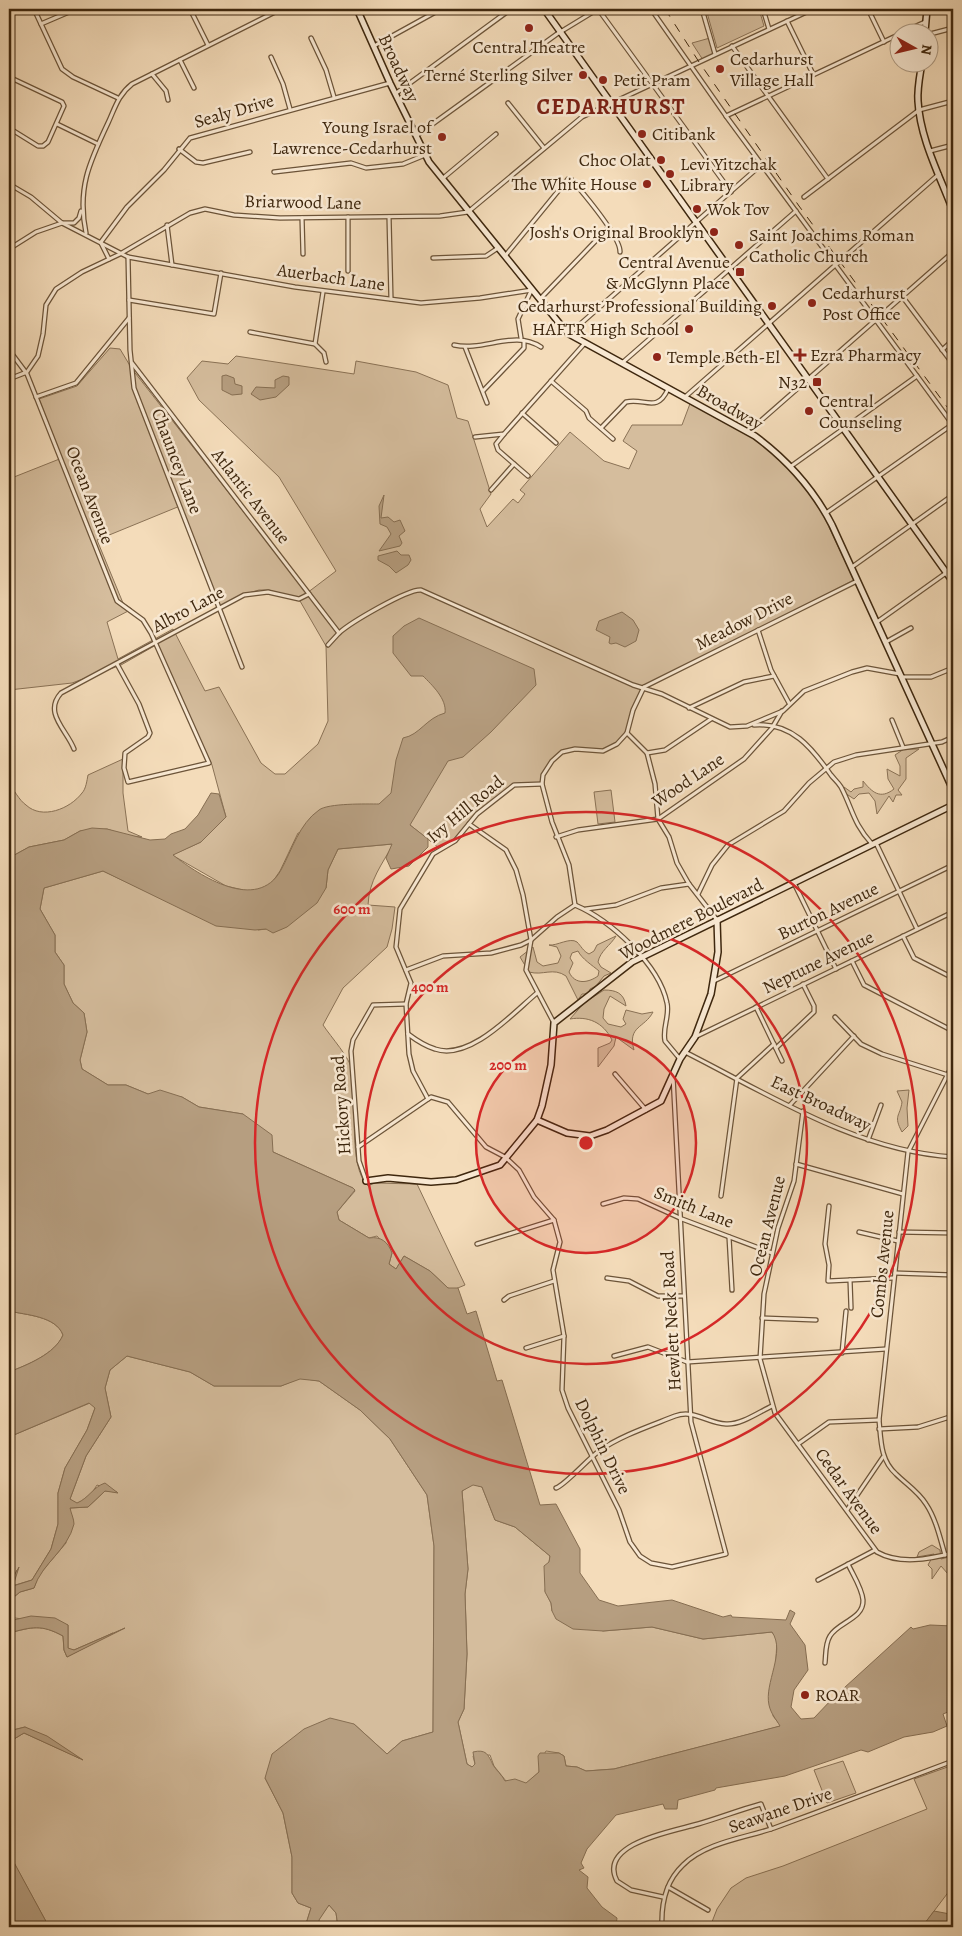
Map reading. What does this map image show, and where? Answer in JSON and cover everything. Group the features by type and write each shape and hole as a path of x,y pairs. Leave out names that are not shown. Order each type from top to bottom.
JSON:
{"street":[{"path":"34,9 58,63 64,71 118,98"},
{"path":"41,24 76,9"},
{"path":"190,9 208,46"},
{"path":"86,234 82,211 85,181 98,144 118,98 132,84 281,9"},
{"name":"Broadway","path":"357,9 425,155 442,180 569,334 748,432 766,444 809,488 826,513 953,790"},
{"path":"374,46 441,9"},
{"path":"395,94 511,9"},
{"path":"544,9 953,582"},
{"path":"416,136 561,32 598,9 731,192"},
{"path":"651,9 726,116 953,424 826,513"},
{"path":"702,9 715,54"},
{"path":"763,9 769,29"},
{"path":"468,212 582,117 813,9"},
{"path":"868,9 884,42"},
{"path":"925,22 928,9"},
{"path":"787,21 813,75"},
{"path":"940,31 953,28"},
{"path":"310,38 326,70 334,98"},
{"path":"726,116 890,39"},
{"path":"732,46 828,179"},
{"path":"271,57 283,84 290,109"},
{"path":"180,60 194,88"},
{"path":"921,72 918,96 919,110 930,151 953,211"},
{"path":"152,74 166,91 168,100"},
{"path":"9,77 62,102 64,110 48,142 41,146 9,128"},
{"name":"Sealy Drive","path":"101,242 127,207 164,170 179,149 193,136 390,83"},
{"path":"804,197 919,110 953,101"},
{"path":"508,103 544,148"},
{"path":"57,124 98,144"},
{"path":"442,180 496,134"},
{"path":"930,151 953,144"},
{"path":"179,149 196,162 203,163 250,152"},
{"path":"274,172 351,164 366,168 394,166 407,163 425,155"},
{"path":"569,334 762,164"},
{"path":"685,397 939,174"},
{"path":"504,257 566,180 572,180 608,228 620,246 620,252"},
{"path":"9,184 31,197 62,223 128,257"},
{"path":"946,191 953,188"},
{"name":"Briarwood Lane","path":"26,372 31,367 41,348 44,314 49,298 65,282 120,254 167,225 205,209 259,218 440,216 468,212"},
{"path":"9,249 36,232 62,223 74,222 79,218 82,211"},
{"path":"622,363 796,211"},
{"path":"348,217 348,271"},
{"path":"388,217 391,299"},
{"path":"302,218 303,254"},
{"path":"167,225 172,265"},
{"path":"540,300 608,228"},
{"path":"101,242 109,259"},
{"path":"433,258 486,256 498,248"},
{"path":"748,432 953,252"},
{"name":"Auerbach Lane","path":"128,257 323,292 391,299 429,302 480,298 532,290"},
{"name":"Chauncey Lane","path":"128,257 133,381 140,404 242,667"},
{"path":"129,300 214,314 221,274"},
{"path":"483,391 524,348 518,319 532,290"},
{"path":"315,344 323,292"},
{"path":"902,296 953,364"},
{"path":"36,397 76,383 129,318"},
{"path":"250,332 315,344 324,353 326,362"},
{"path":"454,345 465,347 522,340 541,347"},
{"path":"942,350 953,340"},
{"path":"528,476 498,450 496,444 585,343"},
{"path":"465,347 487,403"},
{"name":"Ocean Avenue","path":"9,350 26,372 117,601 146,623 154,643"},
{"name":"Atlantic Avenue","path":"131,362 339,633"},
{"path":"9,379 26,372"},
{"path":"790,468 917,376"},
{"path":"551,381 586,411 589,418 613,439"},
{"path":"601,428 626,402 658,402 664,399 669,388"},
{"path":"522,413 556,443"},
{"path":"475,437 504,434"},
{"path":"491,490 514,464"},
{"path":"851,568 953,495"},
{"path":"876,622 953,568"},
{"name":"Meadow Drive","path":"644,687 857,580"},
{"path":"328,644 339,633 400,596 418,590 605,673 644,687 730,727 773,726 788,731 818,754 841,787 859,830 874,844 918,929"},
{"name":"Albro Lane","path":"74,749 55,715 54,704 60,693 86,681 244,595 259,592 276,593 299,599 309,594"},
{"path":"886,642 911,628"},
{"path":"758,630 774,676 789,703"},
{"path":"117,664 139,704 150,732 148,737 125,753 123,759 128,782 209,763 154,643"},
{"name":"Wood Lane","path":"556,837 578,830 658,819 744,760 773,726 789,703 804,691 860,669 874,669 901,676 931,676 953,668"},
{"path":"689,708 744,682 774,676"},
{"path":"575,905 569,866 556,837 542,784 548,766 562,752 575,749 606,750 617,744 627,733 633,710 644,687"},
{"path":"747,726 783,711"},
{"path":"647,753 665,750 711,719"},
{"path":"892,720 904,747"},
{"path":"537,1120 567,1133 590,1136 607,1130 661,1101 680,1059 695,1037 714,981 718,952 717,920 689,884 677,863 670,837 658,819 655,784 647,753 627,733"},
{"path":"698,894 712,865 728,846 784,811 809,783 842,758 932,744 953,737"},
{"name":"Ivy Hill Road","path":"428,1099 413,1071 406,1004 412,983 396,947 402,905 433,854 455,841 477,814 511,787 518,784 542,784"},
{"name":"Woodmere Boulevard","path":"554,1023 625,966 953,806"},
{"path":"366,1181 388,1178 432,1182 456,1180 492,1170 506,1158 537,1120 546,1092 554,1023 526,970 531,940 523,894 509,854 502,846 469,824"},
{"name":"Burton Avenue","path":"714,981 953,865"},
{"path":"794,883 836,969"},
{"path":"586,910 616,905 661,888 689,884"},
{"path":"406,970 443,956 491,953 531,940 556,917 575,905"},
{"path":"575,905 586,910 621,936 642,957 655,974 664,993 668,1012 664,1038 668,1047 680,1059"},
{"name":"Neptune Avenue","path":"695,1037 953,912"},
{"path":"903,936 914,958 953,978"},
{"path":"852,961 864,985 953,1031"},
{"path":"721,1196 737,1078 814,1012 814,1006 803,984"},
{"path":"408,1034 434,1049 456,1050 490,1033 537,992"},
{"name":"Hickory Road","path":"366,1181 361,1173 358,1147 351,1044 373,1005 406,1004"},
{"path":"756,1007 782,1061"},
{"path":"835,1016 861,1044 882,1054 948,1075"},
{"path":"790,1105 854,1036"},
{"name":"East Broadway","path":"684,1052 803,1111 833,1128 908,1152 953,1157"},
{"path":"908,1152 953,1064"},
{"path":"615,1074 646,1110"},
{"name":"Hewlett Neck Road","path":"673,1075 690,1413 726,1554 720,1556"},
{"path":"358,1147 428,1099 437,1097 448,1102 483,1144 506,1158"},
{"path":"868,1140 881,1105"},
{"name":"Ocean Avenue","path":"772,1406 760,1359 762,1318 772,1253 778,1228 792,1188 803,1111"},
{"name":"Combs Avenue","path":"883,1457 879,1420 908,1152"},
{"name":"Dolphin Drive","path":"506,1158 523,1174 534,1197 554,1220 560,1242 554,1264 554,1281 564,1336 563,1394 620,1510 630,1542 645,1560 672,1568 720,1556"},
{"path":"796,1164 903,1194"},
{"name":"Smith Lane","path":"603,1204 616,1199 631,1198 772,1253"},
{"path":"829,1206 825,1244 829,1265 828,1281 893,1278"},
{"path":"477,1244 554,1220"},
{"path":"859,1232 898,1242"},
{"path":"899,1232 953,1233"},
{"path":"729,1237 732,1290"},
{"path":"953,1262 953,1331"},
{"path":"895,1273 953,1275"},
{"path":"607,1278 629,1281 658,1296 684,1296"},
{"path":"850,1280 851,1308"},
{"path":"504,1300 509,1296 554,1281"},
{"path":"842,1353 846,1311"},
{"path":"762,1318 816,1320"},
{"path":"526,1348 564,1336"},
{"path":"614,1356 648,1347 688,1362 886,1350"},
{"path":"556,1488 563,1484 592,1456 623,1439 675,1416 690,1413 719,1423 730,1424 772,1406"},
{"name":"Cedar Avenue","path":"772,1406 875,1550 887,1556 903,1560 925,1559 953,1553"},
{"path":"879,1429 918,1427 953,1416"},
{"path":"798,1444 828,1422 879,1420"},
{"path":"847,1510 883,1457 894,1472 916,1491 925,1502 935,1522 945,1555"},
{"path":"818,1580 875,1550"},
{"path":"825,1663 826,1646 832,1633 860,1610 863,1600 848,1564"},
{"name":"Seawane Drive","path":"662,1927 663,1897 675,1874 696,1854 771,1829 953,1761"},
{"path":"663,1897 631,1890 617,1881 614,1867 616,1860 629,1848 652,1836 760,1804 771,1829"},
{"path":"668,1887 708,1910"}],"shaded area":[{"path":"706,9 759,9 764,26 717,48"},
{"path":"710,38 715,54 703,60 692,43"},
{"path":"110,348 120,349 132,369 307,593 336,571 279,477 199,400 187,378 202,361 228,364 236,356 354,374 356,361 416,372 448,385 457,418 468,421 491,494 480,509 487,527 513,499 518,503 525,494 520,490 570,432 604,461 629,469 637,451 623,441 632,425 682,425 691,401 754,436 793,472 818,504 854,580 644,687 630,724 617,743 610,748 602,750 568,751 559,756 546,771 542,784 511,787 472,818 460,836 439,848 410,825 298,833 280,871 271,884 258,930 266,929 326,888 328,870 338,849 393,844 373,880 368,905 395,907 387,947 343,988 323,1025 351,1065 354,1083 355,1148 357,1164 362,1177 368,1186 374,1183 417,1184 465,1285 453,1290 448,1288 430,1271 404,1256 396,1269 389,1264 392,1253 377,1236 369,1238 339,1220 337,1212 355,1191 353,1188 273,1152 243,1114 199,1107 182,1097 148,1094 126,1085 108,1085 82,1069 80,1060 87,1032 84,1013 73,1003 64,984 64,965 55,952 55,935 40,909 44,888 103,871 154,895 252,892 226,886 172,855 201,842 226,817 212,765 156,645 121,665 72,683 9,690 9,479 62,458 39,399 77,386","holes":["180,506 220,606 242,595 259,590 269,590 292,597 300,601 326,646 328,721 318,744 285,774 275,774 261,763 219,687 205,691 173,629 118,659 107,622 132,609 123,603 97,540"]},
{"path":"226,375 234,378 235,384 242,386 242,394 232,395 222,390 222,376"},
{"path":"283,376 289,377 289,385 276,397 260,400 251,394 256,387 275,388 275,380"},
{"path":"384,495 381,518 388,517 394,522 400,520 405,531 399,536 402,543 400,546 379,551 391,534 387,527 380,524 379,506"},
{"path":"397,551 401,555 409,555 411,560 408,565 396,573 389,566 378,560 378,556"},
{"path":"622,612 633,620 639,630 636,641 625,647 616,643 609,643 610,637 596,630 599,621"},
{"path":"419,618 534,669 536,685 491,732 463,757 448,761 410,825 428,839 428,847 409,866 391,869 386,858 392,844 338,849 328,870 326,888 317,903 287,927 273,933 266,929 255,930 216,926 103,871 44,888 40,909 55,935 55,952 64,965 64,984 73,1003 84,1013 87,1032 80,1060 82,1069 108,1085 126,1085 148,1094 160,1090 182,1097 199,1107 243,1114 272,1135 273,1152 355,1190 337,1212 339,1220 369,1238 377,1238 386,1243 392,1253 389,1264 396,1269 404,1256 430,1271 448,1288 458,1288 467,1314 476,1311 497,1381 502,1380 540,1505 556,1504 580,1549 580,1573 599,1600 618,1606 672,1600 723,1617 731,1615 732,1617 786,1620 790,1610 795,1613 790,1624 805,1645 808,1670 794,1690 791,1707 801,1719 814,1718 833,1698 911,1627 913,1629 930,1625 953,1626 953,1710 943,1714 947,1726 933,1732 904,1737 868,1752 861,1750 785,1776 716,1788 715,1790 678,1800 677,1809 665,1809 663,1804 616,1815 587,1849 581,1863 584,1868 579,1870 588,1877 587,1888 602,1907 617,1918 616,1927 338,1927 336,1913 329,1905 319,1920 320,1927 305,1927 311,1908 298,1903 292,1893 292,1857 283,1813 265,1778 272,1754 304,1729 330,1718 354,1724 387,1754 402,1741 433,1732 434,1546 427,1495 390,1439 360,1410 319,1381 300,1379 281,1386 214,1386 190,1372 127,1356 110,1370 105,1388 111,1417 86,1456 70,1499 77,1503 105,1483 118,1493 105,1491 88,1507 70,1508 74,1524 61,1549 43,1571 34,1588 20,1592 9,1601 9,1585 19,1567 13,1586 32,1580 51,1549 58,1524 58,1493 65,1468 87,1430 95,1408 89,1403 9,1437 9,1372 47,1353 54,1348 63,1335 54,1324 47,1320 9,1311 9,858 29,847 64,840 80,831 92,828 107,829 150,840 165,839 171,834 185,829 198,815 211,793 219,794 226,817 201,842 173,855 198,872 228,886 243,890 258,889 271,883 281,870 306,822 319,810 339,805 379,804 391,793 396,760 403,738 414,734 438,715 445,713 444,703 434,688 423,676 411,676 393,653 393,636 404,626","holes":["473,1485 482,1487 495,1520 515,1527 550,1556 549,1562 544,1566 545,1592 556,1619 573,1629 603,1631 652,1627 703,1639 772,1632 776,1640 777,1649 768,1696 772,1714 780,1726 614,1769 586,1771 577,1767 566,1766 564,1756 559,1753 540,1753 538,1756 539,1772 526,1783 515,1779 505,1781 488,1755 481,1751 473,1752 475,1764 472,1767 467,1764 458,1722 464,1709 467,1654 465,1594 468,1569 462,1491"]},
{"path":"904,749 919,749 906,758 906,779 898,790 902,795 896,795 893,802 889,796 877,814 875,801 869,793 859,794 854,799 845,793 844,787 851,792 854,789 863,787 863,781 873,791 880,794 885,794 894,789 888,779 887,769 900,776 900,766 895,755"},
{"path":"123,759 123,793 128,831 142,837 128,836 107,829 80,831 64,840 29,847 9,858 9,783 26,805 40,812 56,811 77,799 84,789 88,775"},
{"path":"611,790 615,822 598,824 594,792"},
{"path":"616,936 601,955 598,962 601,967 611,973 604,976 596,986 590,989 588,994 582,994 578,1000 566,976 557,972 529,972 520,957 533,947 537,962 543,966 558,963 561,956 557,947 549,945 574,941 589,954 594,951 597,945","holes":["578,951 599,971 598,976 582,982 572,976 569,972 573,963 570,958 572,953"]},
{"path":"604,990 619,993 626,1006 610,996 604,1009 603,1018 608,1024 621,1027 626,1024 623,1019 626,1010 642,1014 653,1012 633,1036 634,1050 616,1037 614,1046 598,1067 598,1048 610,1043 612,1040 600,1025 594,1022 583,1018 570,1019 584,1003"},
{"path":"909,1090 908,1126 902,1132 898,1119 902,1102 897,1091"},
{"path":"9,1311 47,1320 54,1324 63,1335 54,1348 47,1353 9,1372"},
{"path":"127,1356 190,1372 214,1386 281,1386 300,1378 319,1381 360,1410 390,1439 427,1495 434,1546 433,1732 402,1741 387,1754 354,1724 265,1778 283,1813 292,1857 292,1893 298,1903 311,1908 305,1927 49,1927 9,1854 9,1742 24,1733 79,1758 25,1727 9,1731 9,1633 37,1628 55,1632 63,1636 64,1650 67,1657 113,1633 74,1650 68,1649 68,1625 15,1618 9,1621 9,1601 20,1592 34,1588 38,1576 66,1543 70,1508 88,1507 105,1491 117,1492 97,1485 88,1499 76,1504 70,1499 86,1456 111,1417 105,1388 110,1370"},
{"path":"90,1403 95,1408 87,1430 65,1468 58,1493 58,1524 51,1549 32,1580 12,1586 17,1570 9,1585 9,1437"},
{"path":"473,1484 482,1487 495,1520 515,1527 550,1556 545,1591 551,1603 552,1611 603,1631 652,1627 703,1639 772,1632 777,1639 773,1716 781,1726 614,1769 586,1771 577,1767 566,1766 564,1756 559,1753 546,1751 540,1761 539,1772 526,1784 506,1781 494,1766 490,1755 473,1756 475,1764 472,1767 467,1764 458,1722 464,1709 467,1654 465,1594 468,1569 462,1491"},
{"path":"932,1545 940,1550 941,1559 953,1556 953,1569 948,1574 941,1566 932,1579 932,1569 928,1565 934,1554 917,1557 919,1552"},
{"path":"31,1616 55,1618 68,1625 68,1648 74,1650 125,1628 67,1657 64,1650 63,1636 55,1632 36,1628 9,1633 9,1621"},
{"path":"25,1727 47,1736 83,1760 24,1733 9,1742 9,1731"},
{"path":"843,1761 856,1793 827,1803 814,1770"},
{"path":"953,1765 953,1886 922,1927 710,1927 717,1909 731,1888 746,1878 783,1866 927,1809 914,1779"},
{"path":"10,1855 49,1927 9,1927"},
{"path":"329,1905 336,1913 338,1927 320,1927 318,1920"},
{"path":"934,1911 950,1914 953,1920 953,1927 922,1927"}],"railway":[{"path":"665,9 699,62 799,206 953,415"}],"place":[{"name":"Central Theatre","path":"529,28"},
{"name":"Cedarhurst Village Hall","path":"720,69"},
{"name":"Terné Sterling Silver","path":"583,75"},
{"name":"Petit Pram","path":"603,80"},
{"name":"Citibank","path":"642,134"},
{"name":"Young Israel of Lawrence-Cedarhurst","path":"442,137"},
{"name":"Choc Olat","path":"661,160"},
{"name":"Levi Yitzchak Library","path":"670,174"},
{"name":"The White House","path":"647,184"},
{"name":"Wok Tov","path":"697,209"},
{"name":"Josh's Original Brooklyn","path":"714,232"},
{"name":"Saint Joachims Roman Catholic Church","path":"739,245"},
{"name":"Central Avenue & McGlynn Place","path":"740,272"},
{"name":"Cedarhurst Post Office","path":"812,303"},
{"name":"Cedarhurst Professional Building","path":"772,306"},
{"name":"HAFTR High School","path":"689,329"},
{"name":"Ezra Pharmacy","path":"800,355"},
{"name":"Temple Beth-El","path":"657,357"},
{"name":"N32","path":"817,382"},
{"name":"Central Counseling","path":"809,411"},
{"name":"ROAR","path":"805,1695"}],"district":[{"name":"CEDARHURST","path":"611,106"}]}
